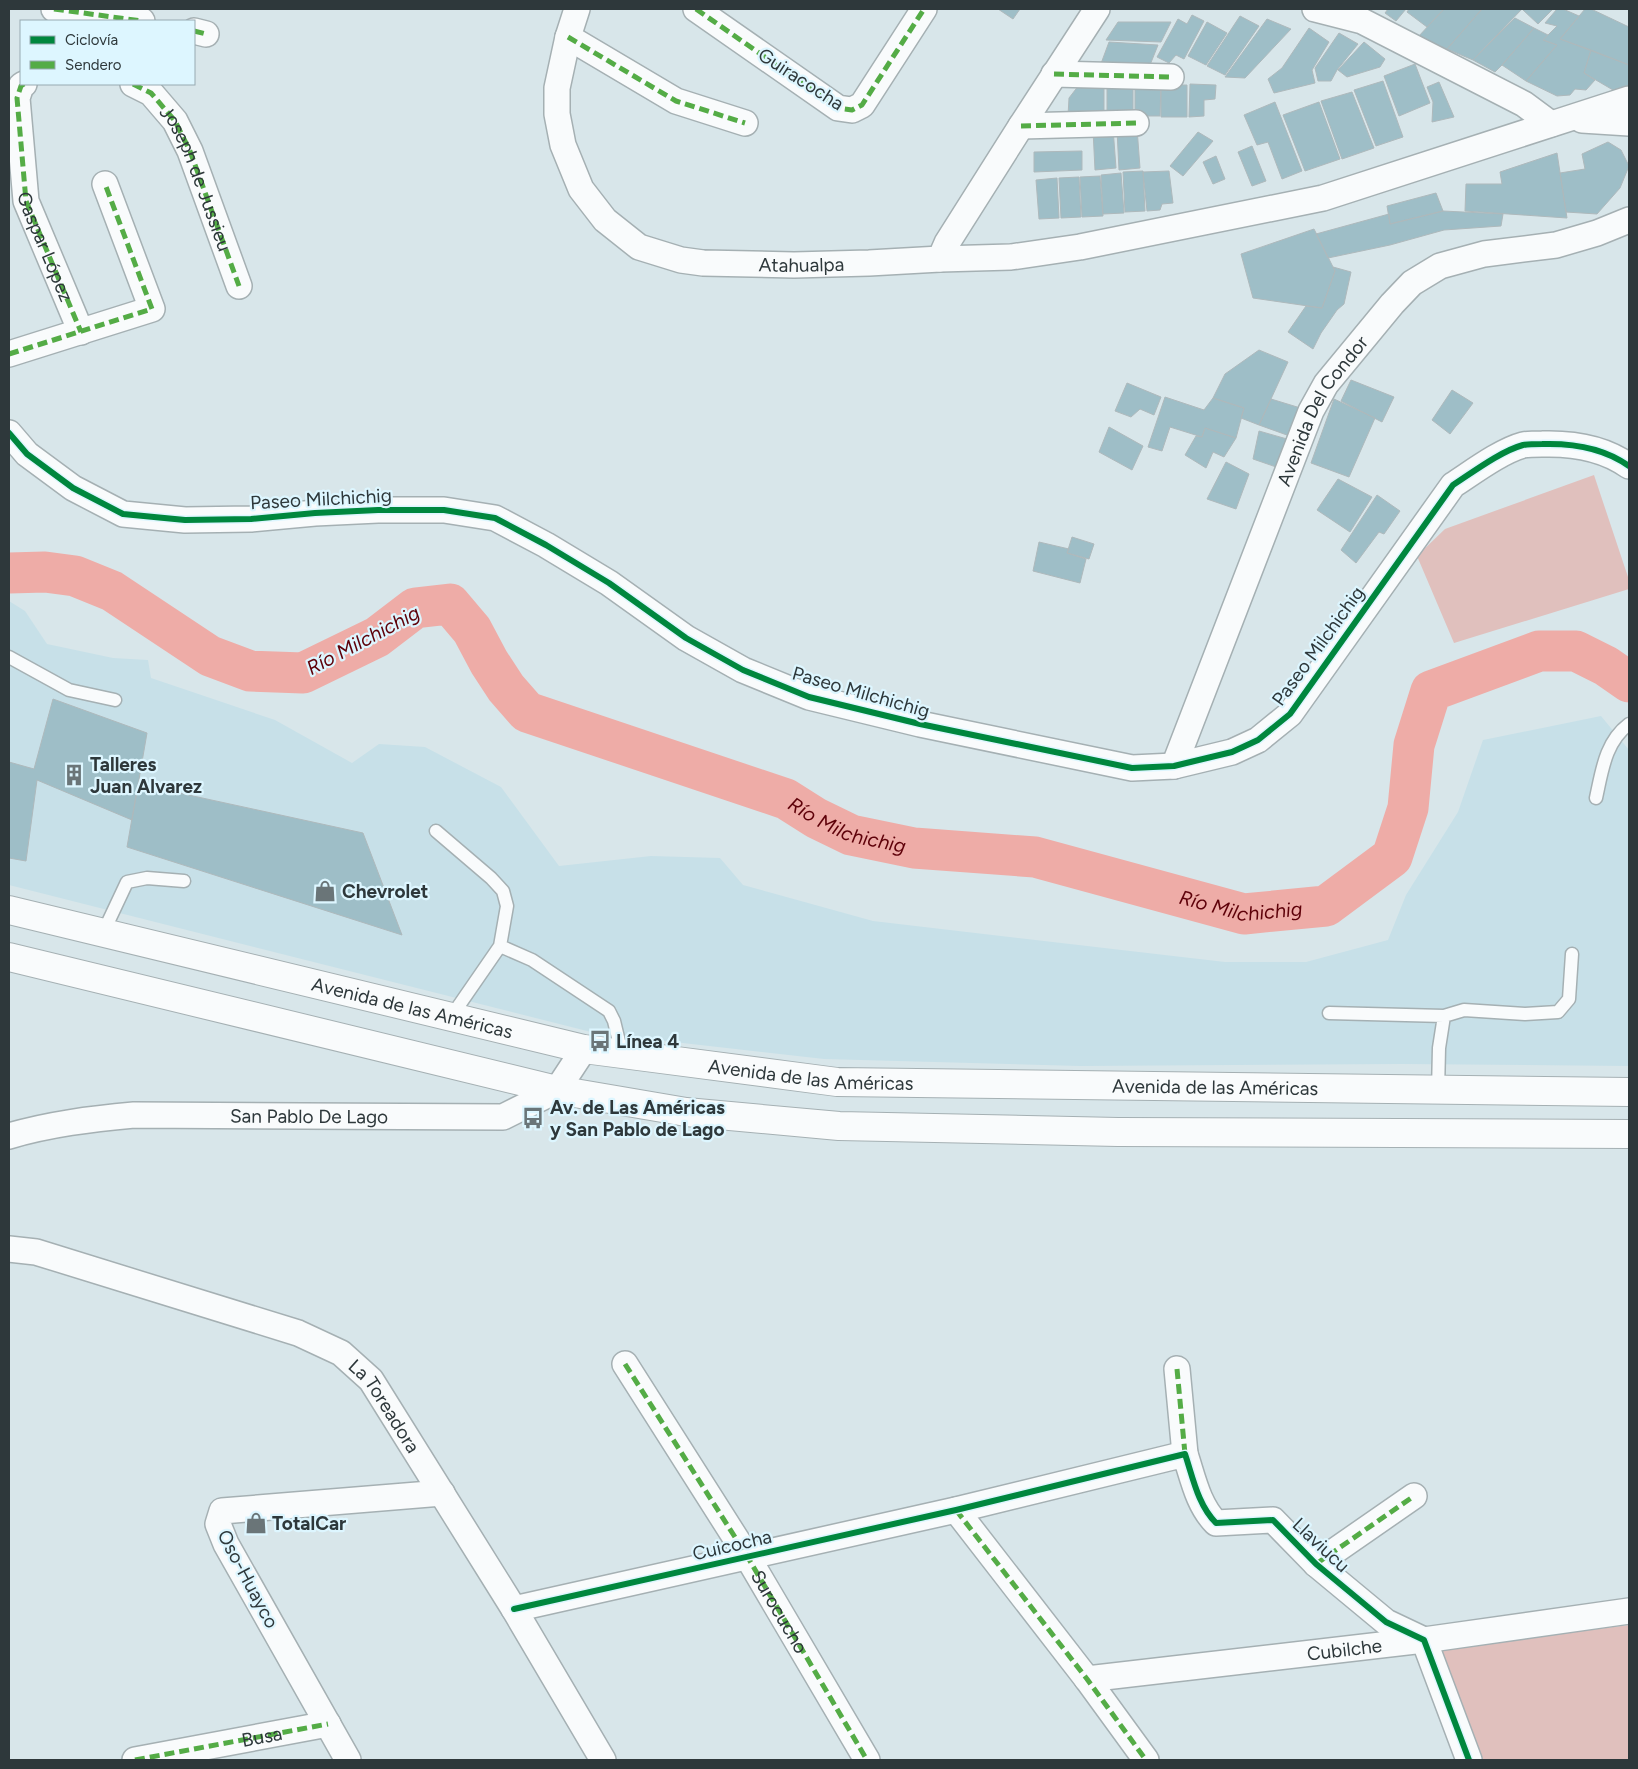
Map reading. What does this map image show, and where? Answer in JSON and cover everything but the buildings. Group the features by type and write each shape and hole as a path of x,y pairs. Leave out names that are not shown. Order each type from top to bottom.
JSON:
{"main road":[{"name":"Avenida de las Américas","path":"9,910 584,1049 838,1082 1629,1092"},
{"path":"9,957 557,1090 686,1112 839,1126 1118,1132 1629,1134"}],"street":[{"path":"54,9 135,20"},
{"name":"Atahualpa","path":"575,9 557,88 557,114 563,145 581,189 605,220 639,247 681,260 703,263 832,264 1011,257 1080,247 1323,198 1629,99"},
{"name":"Guiracocha","path":"696,9 838,108 852,110 862,105 924,9"},
{"path":"940,259 947,243 1097,9"},
{"path":"1315,9 1362,21 1560,122 1629,123"},
{"path":"568,37 676,101 744,123"},
{"path":"1054,74 1171,77"},
{"name":"Joseph de Jussieu","path":"136,85 151,92 175,121 190,151 239,286"},
{"name":"Gaspar López","path":"20,91 26,201 81,332"},
{"path":"1021,126 1136,123"},
{"path":"9,354 152,309 106,184"},
{"name":"Avenida Del Condor","path":"1174,766 1311,411 1326,384 1345,360 1412,283 1440,266 1484,254 1556,245 1597,233 1629,220"},
{"name":"Paseo Milchichig","path":"9,433 27,454 73,488 123,514 185,520 378,510 435,510 495,518 546,545 608,583 686,638 743,670 809,697 920,724 1132,768 1174,766 1232,752 1258,740 1290,714 1453,485 1490,461 1524,445 1562,443 1600,450 1625,458"},
{"name":"San Pablo De Lago","path":"9,1136 78,1120 134,1115 504,1117 557,1090 584,1049"},
{"name":"La Toreadora","path":"9,1250 36,1252 298,1333 341,1353 370,1380 514,1609 603,1760"},
{"name":"Surocucho","path":"625,1364 747,1556 867,1760"},
{"name":"Llaviucu","path":"1177,1369 1185,1454 1198,1494 1208,1515 1216,1523 1273,1520 1316,1564 1386,1622 1424,1640"},
{"path":"1146,1760 956,1510 1185,1454"},
{"name":"Oso-Huayco","path":"348,1760 226,1544 218,1524 222,1511 442,1493"},
{"path":"1316,1564 1414,1496"},
{"name":"Cuicocha","path":"514,1609 956,1510"},
{"name":"Cubilche","path":"1087,1680 1424,1640 1629,1610"},
{"path":"1424,1640 1469,1760"},
{"name":"Busa","path":"135,1760 328,1724"}],"lane":[{"path":"9,657 69,690 115,700"},
{"path":"1596,798 1606,752 1626,726"},
{"path":"436,831 491,878 502,891 507,906 500,946 451,1017"},
{"path":"103,933 127,882 147,878 184,881"},
{"path":"500,946 532,960 609,1011 614,1021 622,1054"},
{"path":"1329,1012 1444,1016 1464,1010 1525,1014 1558,1012 1569,1000 1572,954"},
{"path":"1438,1091 1439,1048 1444,1016"}],"shaded area":[{"path":"1594,475 1629,580 1629,589 1454,643 1417,556 1445,529"},
{"path":"9,601 25,611 47,644 113,658 148,660 151,678 275,720 352,763 379,744 425,747 501,787 559,866 651,856 720,858 743,885 873,921 1225,962 1306,962 1388,940 1406,895 1458,812 1483,740 1601,716 1629,750 1629,1066 1402,1064 1080,1066 824,1059 595,1033 9,885"},
{"path":"1629,1625 1629,1760 1479,1760 1440,1649"}],"waterway":[{"name":"Río Milchichig","path":"9,573 45,572 75,576 112,591 210,656 250,671 303,673 377,637 415,608 450,604 472,630 489,662 506,688 527,712 786,799 816,818 851,835 914,848 1035,857 1244,914 1326,906 1392,857 1408,808 1414,745 1431,691 1539,651 1576,651 1606,666 1629,682"}],"marked path":[{"path":"54,9 135,20"},
{"path":"696,9 838,108 852,110 862,105 924,9"},
{"path":"195,31 206,34"},
{"path":"568,37 676,101 745,123"},
{"path":"1054,74 1171,77"},
{"path":"22,85 17,98 26,201 81,332"},
{"path":"135,85 151,93 175,121 190,151 239,286"},
{"path":"1021,126 1136,123"},
{"path":"9,354 152,309 105,184"},
{"path":"625,1364 747,1556 867,1760"},
{"path":"1177,1369 1185,1454"},
{"path":"1316,1564 1414,1496"},
{"path":"956,1510 1087,1679 1146,1760"},
{"path":"135,1760 328,1724"}],"cycle path":[{"path":"9,433 27,454 73,488 123,514 185,520 251,519 378,510 444,510 495,518 546,545 609,583 686,638 743,670 809,697 920,724 1132,768 1174,766 1232,752 1258,740 1290,714 1453,485 1487,462 1523,445 1554,444 1577,446 1599,451 1629,466"},
{"path":"514,1609 956,1510 1185,1454 1200,1500 1216,1523 1273,1520 1316,1564 1386,1622 1424,1640 1469,1760"}],"place":[{"name":"Talleres Juan Alvarez","path":"74,775"},
{"name":"Chevrolet","path":"325,891"},
{"name":"Línea 4","path":"600,1041"},
{"name":"Av. de Las Américas y San Pablo de Lago","path":"533,1118"},
{"name":"TotalCar","path":"256,1523"}]}
